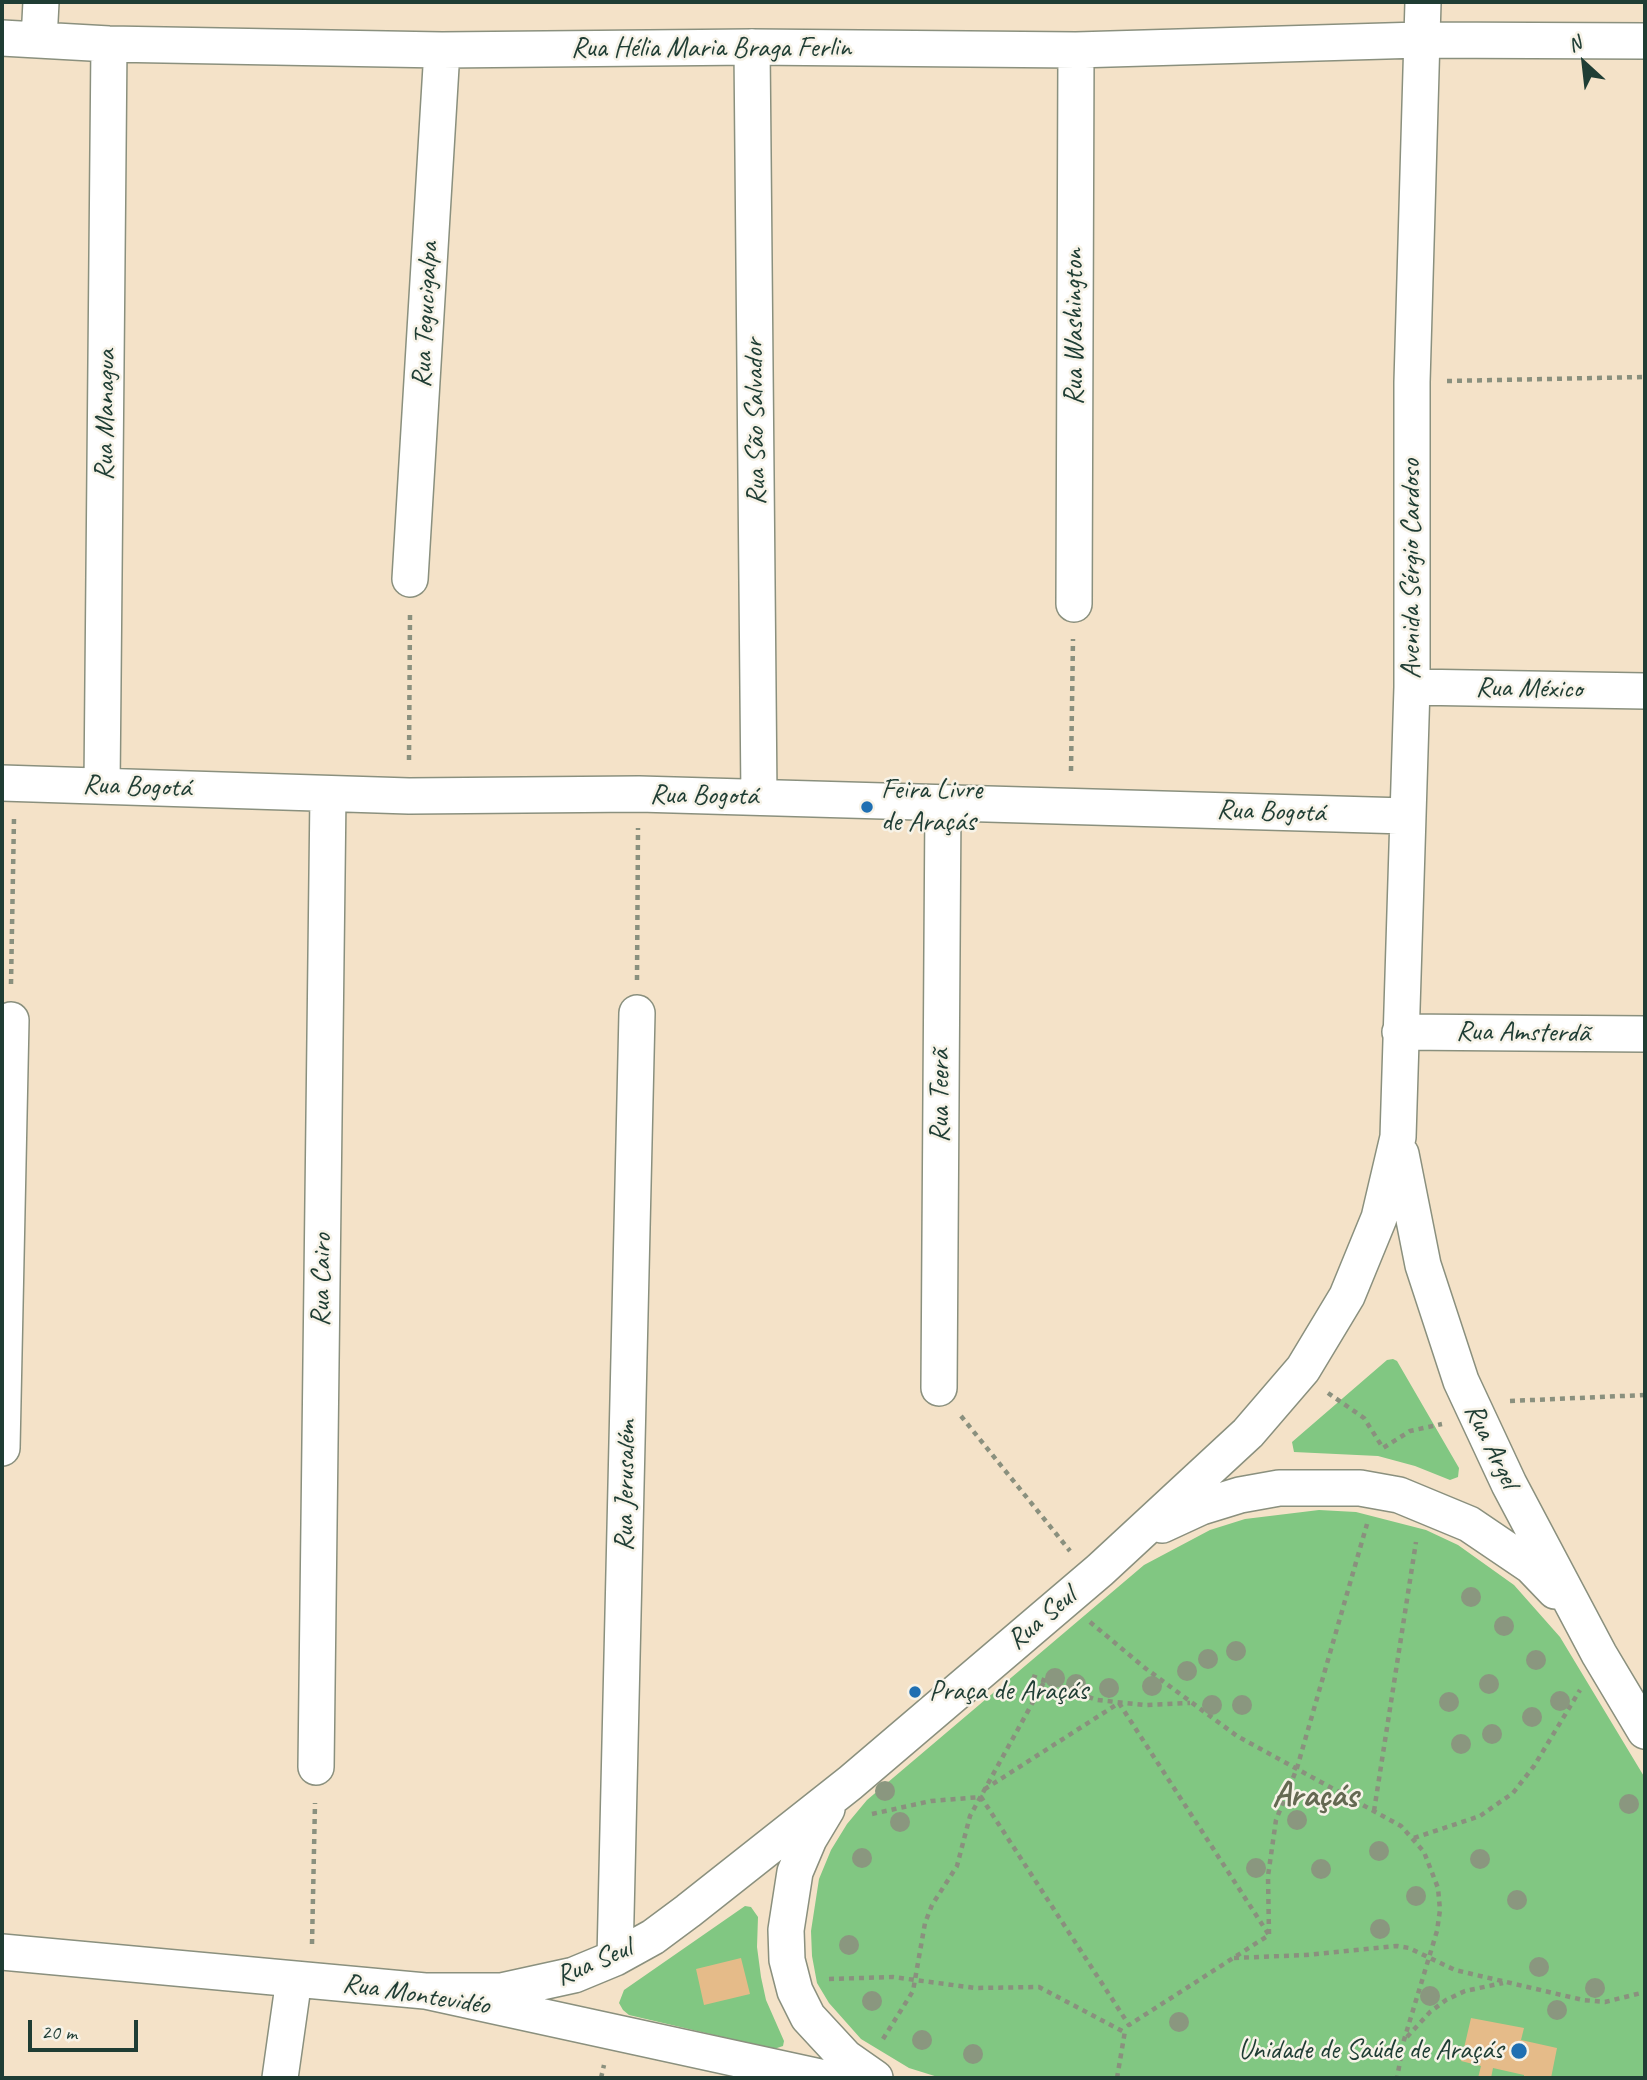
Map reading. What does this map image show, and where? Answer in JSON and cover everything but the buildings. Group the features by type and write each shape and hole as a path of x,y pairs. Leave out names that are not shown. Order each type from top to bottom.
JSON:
{"street":[{"path":"39,40 41,2"},
{"name":"Avenida Sérgio Cardoso","path":"1398,1137 1412,687 1412,382 1423,2"},
{"name":"Rua Hélia Maria Braga Ferlin","path":"2,38 109,44 442,50 752,47 1076,50 1420,40 1645,41"},
{"name":"Rua Managua","path":"102,786 109,44"},
{"name":"Rua São Salvador","path":"752,47 760,797"},
{"name":"Rua Tegucigalpa","path":"410,579 442,50"},
{"name":"Rua Washington","path":"1074,604 1076,50"},
{"name":"Rua México","path":"1412,687 1645,691"},
{"name":"Rua Bogotá","path":"8,784 410,796 639,794 1406,816"},
{"name":"Rua Cairo","path":"316,1767 328,794"},
{"name":"Rua Teerã","path":"939,1388 943,803"},
{"name":"Rua Jerusalém","path":"615,1958 637,1013"},
{"path":"2,1448 11,1020"},
{"name":"Rua Amsterdã","path":"1400,1032 1645,1034"},
{"name":"Rua Seul","path":"425,1992 488,1992 538,1985 615,1958 679,1917 850,1783 1096,1574 1248,1433 1302,1370 1327,1333 1364,1258 1390,1178 1398,1137"},
{"name":"Rua Argel","path":"1398,1137 1423,1265 1441,1328 1474,1412 1599,1654 1633,1692 1645,1731"},
{"path":"1096,1574 1130,1545 1164,1524 1240,1495 1279,1488 1360,1488 1399,1495 1435,1508 1501,1543 1557,1593 1599,1654"},
{"path":"850,1783 821,1819 795,1872 786,1930 787,1959 795,1991 808,2017 845,2057 875,2078"},
{"name":"Rua Montevidéo","path":"2,1952 425,1992 825,2078"},
{"path":"280,2078 302,1980"}],"path":[{"path":"1412,382 1645,377"},
{"path":"410,579 410,796"},
{"path":"1070,806 1074,604"},
{"path":"8,784 11,1020"},
{"path":"637,1013 639,794"},
{"path":"1302,1370 1338,1402 1364,1418 1383,1448 1409,1432 1435,1427 1503,1401 1645,1395"},
{"path":"939,1388 1096,1574"},
{"path":"1269,1935 1267,1905 1270,1848 1276,1819 1297,1768 1368,1523"},
{"path":"1374,1811 1417,1535"},
{"path":"1090,1622 1191,1703 1237,1736 1401,1826 1414,1838 1432,1867 1438,1888 1439,1920 1404,2040 1397,2078"},
{"path":"1027,1675 1097,1699 1119,1703 1191,1703"},
{"path":"881,2043 906,2005 916,1980 925,1923 932,1905 957,1866 970,1816 1044,1682"},
{"path":"1414,1838 1480,1816 1513,1793 1534,1766 1581,1688"},
{"path":"1119,1703 1269,1935"},
{"path":"985,1788 1119,1703"},
{"path":"302,1980 316,1767"},
{"path":"864,1816 931,1801 981,1797"},
{"path":"981,1797 1129,2025"},
{"path":"1117,2078 1124,2032 1129,2025 1269,1935"},
{"path":"1233,1958 1328,1954 1384,1945 1409,1948 1454,1970 1583,2000 1605,2002 1645,1992"},
{"path":"825,1979 870,1976 975,1988 1039,1987 1124,2032"},
{"path":"1404,2040 1416,2025 1446,2000 1465,1991 1508,1983"}],"green space":[{"path":"1387,1360 1397,1361 1459,1468 1458,1477 1450,1480 1415,1466 1378,1456 1294,1452 1292,1442"},
{"path":"1319,1510 1356,1512 1426,1530 1458,1545 1514,1585 1560,1637 1645,1778 1645,2078 941,2078 909,2068 861,2039 829,2003 817,1983 811,1931 819,1879 831,1850 847,1824 867,1800 1144,1565 1210,1530 1245,1519"},
{"path":"745,1906 751,1907 758,1917 757,1947 761,1977 766,2000 784,2041 783,2046 774,2049 629,2015 623,2010 619,2003 624,1990"}],"place":[{"name":"Feira Livre de Araçás","path":"867,807"},
{"name":"Praça de Araçás","path":"915,1692"},
{"name":"Unidade de Saúde de Araçás","path":"1519,2051"}],"district":[{"name":"Araçás","path":"1315,1797"}]}
